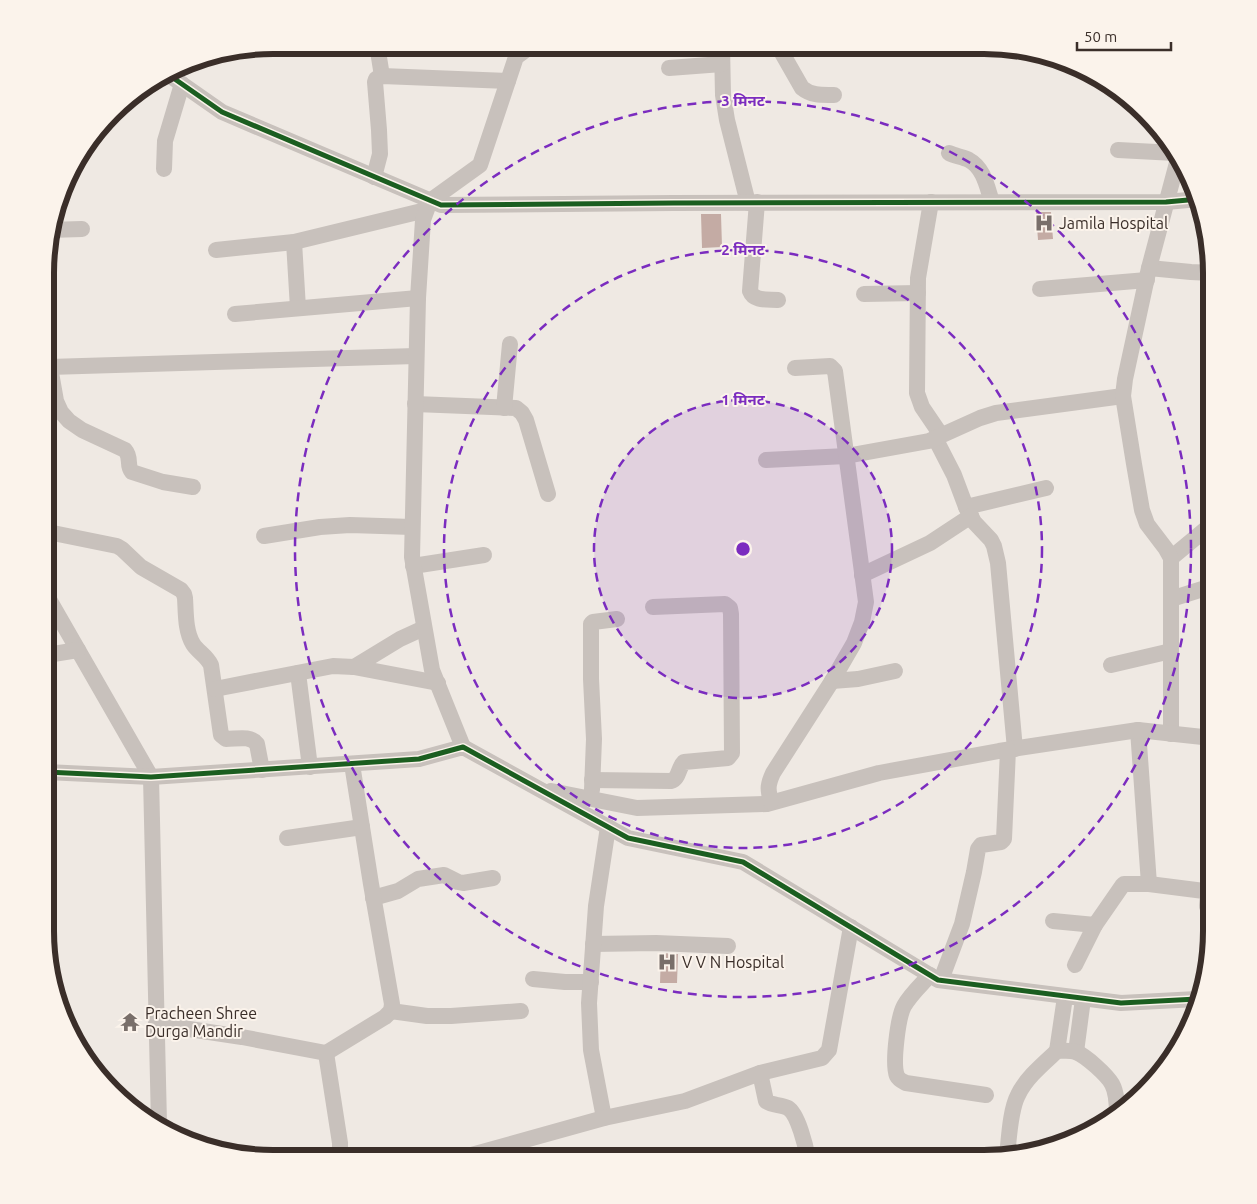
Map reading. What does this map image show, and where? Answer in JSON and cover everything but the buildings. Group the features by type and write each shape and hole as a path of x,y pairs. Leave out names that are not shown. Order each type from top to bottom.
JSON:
{"street":[{"path":"378,54 382,76"},
{"path":"520,54 516,57 480,165 428,206 423,220 416,356 412,557 432,670 463,747 628,838 744,862 936,978 1121,1003 1193,999"},
{"path":"722,54 723,95 727,120 753,202 750,291 755,298 778,300"},
{"path":"783,54 802,88 812,95 834,95"},
{"path":"669,68 722,64"},
{"path":"374,177 380,154 376,79 382,76 508,81"},
{"path":"164,169 165,141 175,80 222,112 374,177 428,206"},
{"path":"1118,150 1167,153"},
{"path":"949,153 976,165 981,171 992,202"},
{"path":"1171,734 1171,558 1147,524 1142,510 1123,396 1125,378 1148,274 1174,201 1177,169"},
{"path":"1174,201 1187,190"},
{"path":"216,250 294,242 428,206 440,205 1191,200"},
{"path":"931,202 918,278 917,393 922,408 938,437 968,512 994,546 998,563 1012,749 1004,839 1001,842 981,845 978,849 962,924 936,978 912,994 903,1008 898,1026 895,1068 900,1080 906,1083 986,1094"},
{"path":"58,230 82,229"},
{"path":"294,242 298,308"},
{"path":"1040,289 1148,274 1203,272"},
{"path":"864,294 918,293"},
{"path":"235,314 418,298"},
{"path":"504,408 510,344"},
{"path":"54,367 416,356"},
{"path":"771,802 768,782 854,643 862,622 866,602 835,370 830,366 795,368"},
{"path":"54,391 61,412 69,421 82,430 125,450 129,456 129,468 132,472 163,482 193,487"},
{"path":"766,460 846,456 930,441 996,412 1123,396"},
{"path":"415,404 516,408 522,412 548,494"},
{"path":"862,575 930,543 968,512 1046,488"},
{"path":"264,536 320,527 350,525 412,527"},
{"path":"1171,558 1203,531"},
{"path":"54,533 117,546 141,567 181,590 185,598 187,627 190,637 194,645 208,658 211,664 221,736 226,739 249,738 253,740 257,744 262,770"},
{"path":"413,566 484,554"},
{"path":"1171,599 1203,589"},
{"path":"592,780 670,781 674,780 680,766 684,762 728,758 732,753 730,608 725,604 654,608"},
{"path":"54,608 151,777 159,1118"},
{"path":"591,799 594,739 591,624 593,622 616,619"},
{"path":"354,667 400,639 424,628"},
{"path":"54,654 78,650"},
{"path":"1111,665 1171,652"},
{"path":"215,689 333,666 354,667 438,683"},
{"path":"832,681 858,679 895,671"},
{"path":"298,673 310,767"},
{"path":"1138,730 1149,884"},
{"path":"536,788 637,808 767,804 879,773 1012,749 1138,730 1203,737"},
{"path":"54,772 151,777 419,759 463,747"},
{"path":"156,1024 242,1037 326,1053 385,1017 391,1011 392,1004 352,764"},
{"path":"287,838 362,827"},
{"path":"604,1118 591,1050 589,1003 596,906 608,827"},
{"path":"373,898 398,891 418,879 444,876 463,883 493,878"},
{"path":"1075,965 1095,925 1122,886 1127,883 1203,891"},
{"path":"1053,921 1095,925"},
{"path":"486,1150 604,1118 685,1100 760,1073 822,1058 829,1050 851,927"},
{"path":"593,944 728,946"},
{"path":"533,979 591,982"},
{"path":"1008,1149 1013,1109 1017,1095 1029,1078 1057,1051 1066,997"},
{"path":"1076,1052 1083,999"},
{"path":"391,1011 427,1016 521,1011"},
{"path":"1057,1051 1076,1052 1103,1073 1113,1085 1117,1105"},
{"path":"326,1053 340,1150"},
{"path":"760,1073 766,1101 792,1110 806,1150"}],"cycle path":[{"path":"173,78 222,112 441,205 1166,202 1191,200"},
{"path":"54,772 151,777 419,759 463,747 628,838 743,862 938,980 1121,1003 1193,999"}],"place":[{"name":"Jamila Hospital","path":"1044,223"},
{"name":"V V N Hospital","path":"667,962"},
{"name":"Pracheen Shree Durga Mandir","path":"130,1022"}]}
